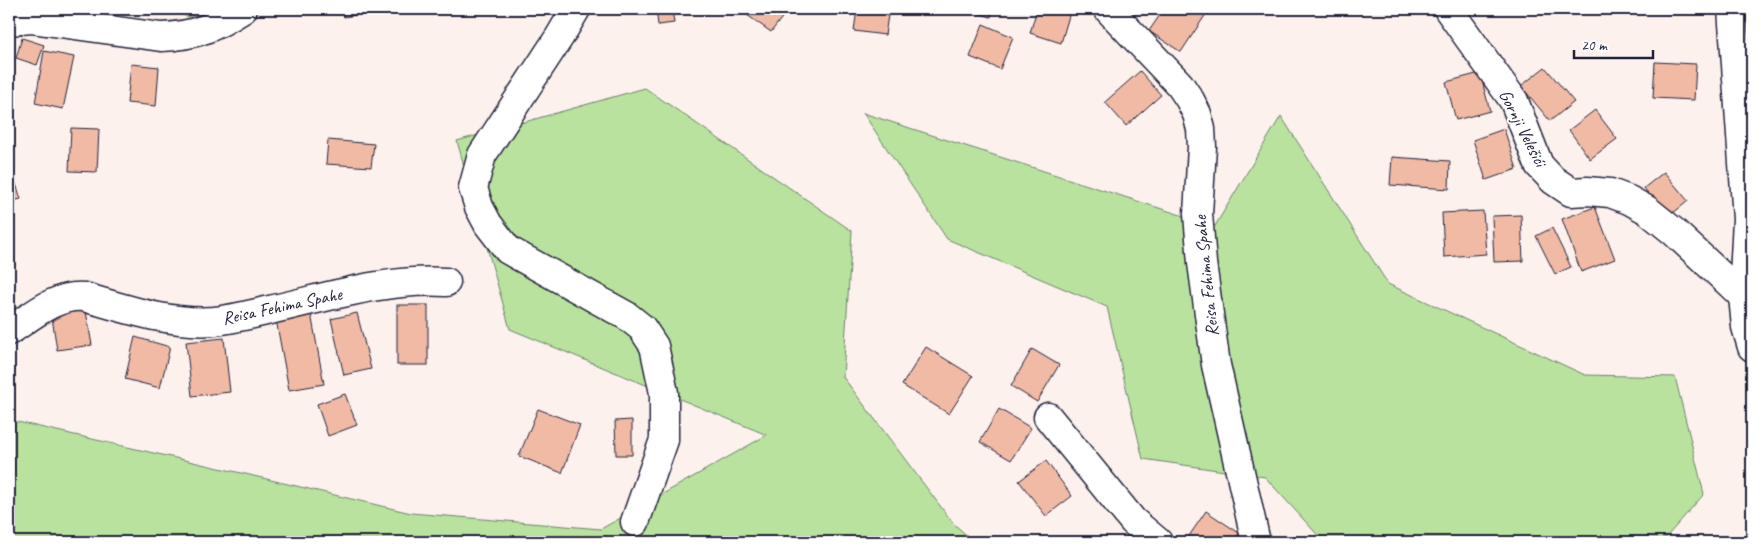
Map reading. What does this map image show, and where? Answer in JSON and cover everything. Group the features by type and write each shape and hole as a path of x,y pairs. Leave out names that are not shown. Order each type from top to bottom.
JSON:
{"street":[{"path":"9,21 31,19 161,36 182,36 200,32 244,9"},
{"path":"576,9 482,155 473,188 479,207 488,224 508,250 627,316 642,328 654,346 664,394 664,440 635,522"},
{"name":"Reisa Fehima Spahe","path":"1108,9 1180,86 1197,114 1201,129 1202,147 1198,214 1203,272 1216,365 1256,542"},
{"name":"Gornji Velešići","path":"1448,9 1514,101 1539,165 1552,180 1571,192 1610,193 1629,200 1647,210 1702,257 1743,296"},
{"path":"1732,9 1747,219 1743,296 1746,327 1752,347"},
{"name":"Reisa Fehima Spahe","path":"9,331 54,302 74,296 84,297 163,319 213,321 240,317 403,282 424,280 446,282"},
{"path":"1048,417 1133,521 1158,542"}],"green space":[{"path":"159,9 202,9 190,17"},
{"path":"645,88 852,231 843,377 953,523 974,542 9,542 9,420 411,513 601,529 767,435 510,329 457,141"},
{"path":"863,113 1215,226 1281,116 1388,284 1585,375 1675,377 1704,494 1662,542 1324,542 1265,477 1143,459 1107,307 947,239"}],"building":[{"path":"342,9 373,9 374,12 344,17"},
{"path":"656,9 672,9 674,23 658,25"},
{"path":"751,9 775,9 784,15 771,32 747,15"},
{"path":"857,9 889,9 885,35 854,31"},
{"path":"963,9 993,9 991,17"},
{"path":"1037,9 1071,9 1061,43 1030,33"},
{"path":"1164,9 1205,9 1208,11 1181,52 1149,31"},
{"path":"983,24 1013,37 1000,69 970,57"},
{"path":"22,38 44,45 37,65 16,58"},
{"path":"44,51 74,57 63,109 35,103"},
{"path":"1655,62 1696,64 1694,100 1653,98"},
{"path":"131,64 159,67 156,106 127,103"},
{"path":"1545,67 1574,102 1550,121 1521,86"},
{"path":"1140,71 1161,95 1126,126 1105,102"},
{"path":"1480,73 1490,111 1456,120 1446,82"},
{"path":"1595,110 1617,139 1590,159 1569,130"},
{"path":"71,128 99,129 97,172 69,171"},
{"path":"1504,129 1517,169 1486,180 1473,140"},
{"path":"328,140 374,144 371,167 326,164"},
{"path":"1392,157 1450,161 1449,189 1390,185"},
{"path":"9,163 21,199 9,202"},
{"path":"1664,172 1688,201 1667,218 1644,188"},
{"path":"1595,207 1615,259 1581,272 1562,219"},
{"path":"1483,211 1486,254 1444,257 1442,213"},
{"path":"1521,215 1523,261 1494,262 1492,216"},
{"path":"1552,228 1571,267 1555,274 1536,236"},
{"path":"397,305 428,305 428,365 397,365"},
{"path":"85,306 92,345 57,350 51,311"},
{"path":"310,308 324,384 289,390 275,314"},
{"path":"357,313 371,369 344,375 331,319"},
{"path":"135,337 170,347 160,388 125,379"},
{"path":"224,338 230,392 192,396 186,342"},
{"path":"926,347 973,376 949,414 902,385"},
{"path":"1032,349 1059,365 1037,402 1011,386"},
{"path":"345,394 357,425 328,436 317,404"},
{"path":"538,409 580,425 562,473 519,456"},
{"path":"999,409 1031,428 1011,460 980,442"},
{"path":"632,420 632,455 616,455 615,421"},
{"path":"1046,461 1072,496 1046,516 1019,481"},
{"path":"1206,511 1239,533 1233,542 1185,542"}]}
